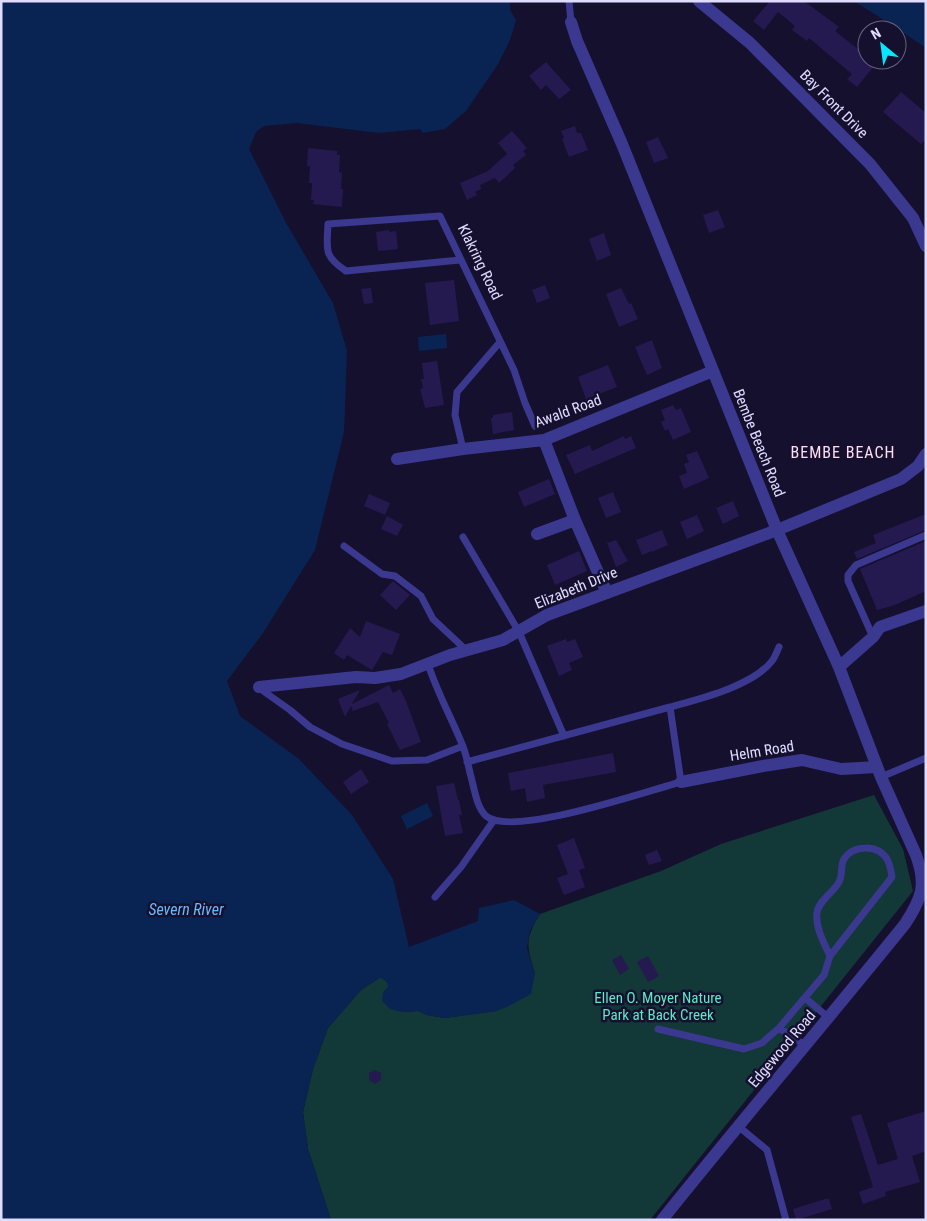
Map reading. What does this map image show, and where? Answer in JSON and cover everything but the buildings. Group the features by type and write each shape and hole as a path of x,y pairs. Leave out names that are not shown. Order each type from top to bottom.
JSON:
{"street":[{"name":"Bay Front Drive","path":"700,1 750,43 870,164 914,218 926,246"},
{"name":"Bembe Beach Road","path":"571,22 577,42 619,136 777,530 839,667 879,772 921,868 923,899"},
{"name":"Awald Road","path":"397,459 544,440 713,371"},
{"path":"544,440 574,520 607,593"},
{"path":"777,530 901,480 918,466 926,454"},
{"path":"537,534 574,520"},
{"name":"Elizabeth Drive","path":"258,687 356,677 375,678 401,674 503,640 547,615 777,530"},
{"path":"839,667 873,637 880,627 926,611"},
{"name":"Helm Road","path":"681,782 802,760 841,769 879,772"},
{"name":"Edgewood Road","path":"662,1220 806,1046 923,899"}],"lane":[{"name":"Bembe Beach Road","path":"568,1 571,22"},
{"name":"Klakring Road","path":"460,260 346,271 335,263 326,251 328,224 440,216 514,370 535,426"},
{"path":"463,449 455,415 457,392 500,342"},
{"path":"873,637 848,581 848,575 856,565 926,535"},
{"path":"463,537 519,632 564,736"},
{"path":"344,546 382,574 396,576 421,596 433,620 466,651"},
{"path":"467,762 712,695 738,685 755,675 772,661 779,647"},
{"path":"428,664 436,689 463,746 480,806 484,814 494,820 509,822 550,819 681,782 670,708"},
{"path":"258,687 310,727 342,744 392,761 427,760 463,746"},
{"path":"879,772 926,758"},
{"path":"434,897 461,867 494,820"},
{"path":"658,1029 744,1049 762,1043 779,1028 824,975 830,956 892,877 891,867 886,857 876,850 866,847 854,850 844,859 840,881 817,910 816,920 830,956"},
{"path":"805,998 828,1018"},
{"path":"779,1028 806,1046"},
{"path":"738,1126 767,1150 786,1220"}],"green space":[{"name":"Ellen O. Moyer Nature Park at Back Creek","path":"874,795 903,849 913,891 650,1220 331,1220 308,1149 303,1112 313,1069 328,1028 361,990 381,977 387,982 402,1012 418,1011 427,1015 445,1018 496,1011 535,974 528,943 531,930 540,914 661,871 721,844"}],"water":[{"name":"Severn River","path":"1,1 510,1 510,10 516,20 510,40 498,64 466,111 445,129 423,133 420,129 379,133 297,123 264,126 256,132 249,149 285,221 333,303 347,351 344,432 315,550 263,633 227,681 240,716 299,759 352,815 393,879 409,947 478,921 479,908 514,900 540,914 530,931 527,948 535,974 531,994 507,1007 496,1011 445,1018 427,1015 418,1011 402,1012 390,1009 382,1001 383,992 388,987 387,982 381,977 361,990 328,1028 313,1069 303,1112 308,1149 331,1220 1,1220"},
{"path":"854,1 926,1 926,48 907,35 907,20 884,20"},
{"path":"446,334 447,348 419,351 418,337"},
{"path":"427,803 433,816 407,829 401,816"}],"district":[{"name":"BEMBE BEACH","path":"843,452"}]}
